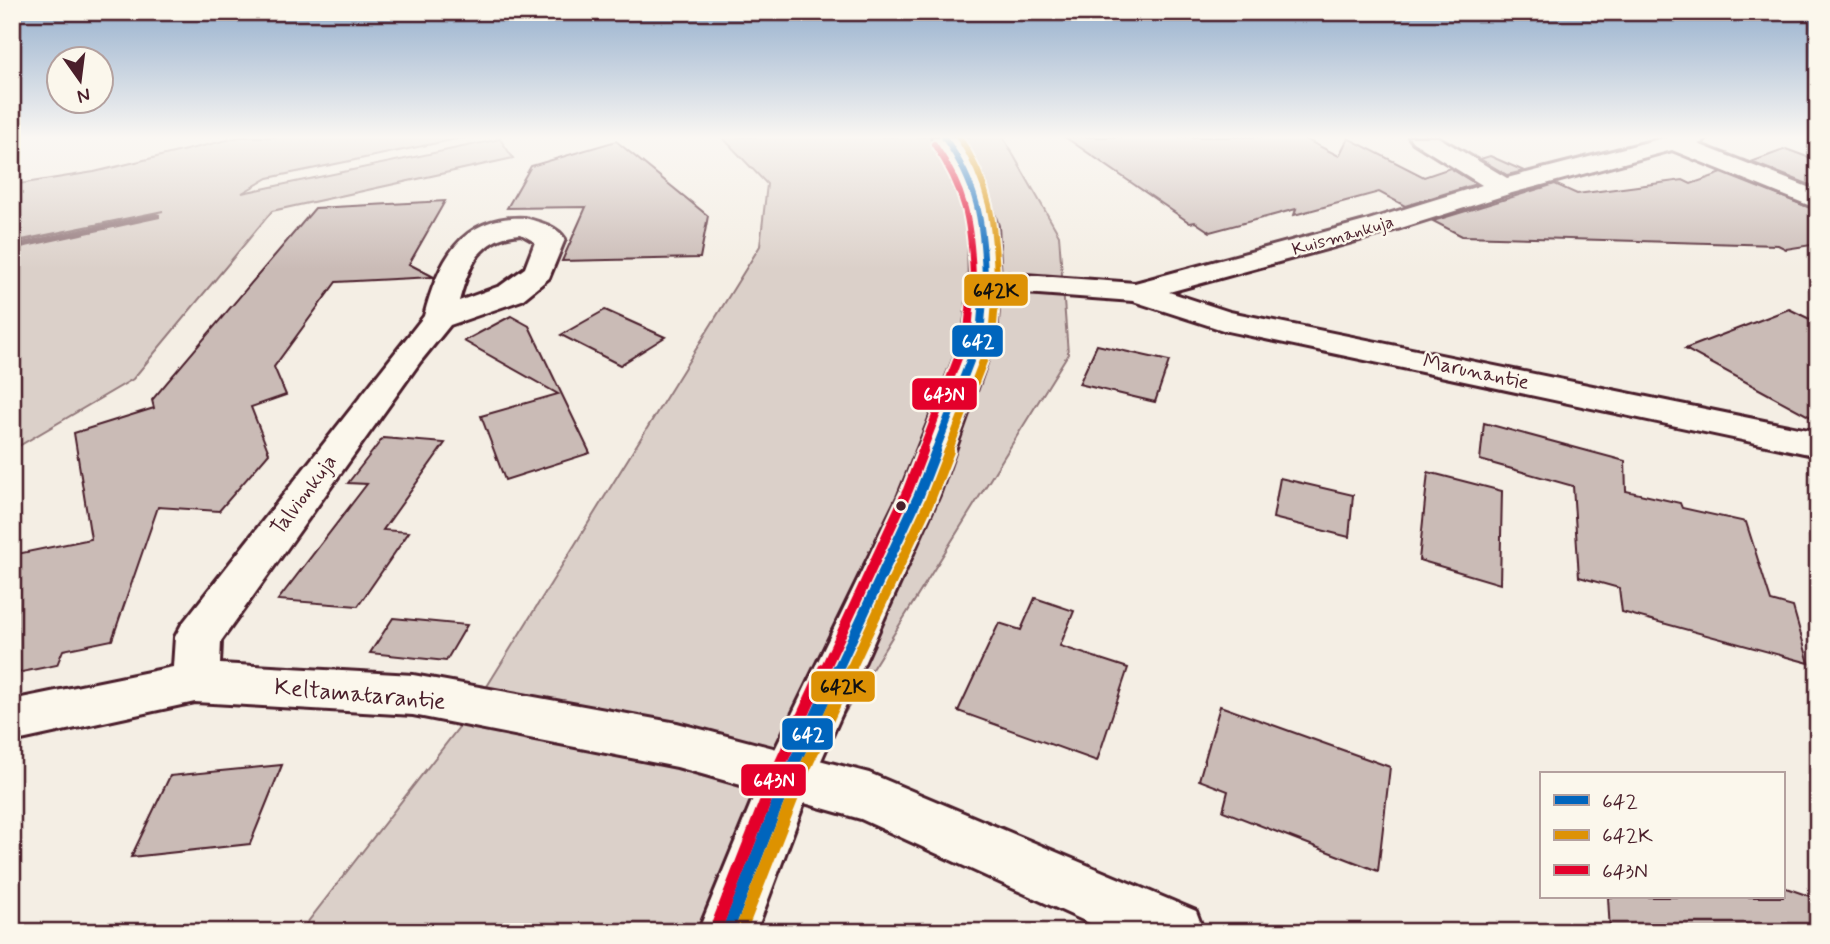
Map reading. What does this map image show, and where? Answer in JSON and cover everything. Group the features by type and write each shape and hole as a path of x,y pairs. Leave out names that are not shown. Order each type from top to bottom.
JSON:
{"street":[{"path":"727,932 789,774 919,495 980,335 985,281 983,226 969,181"},
{"path":"1493,181 1503,187"},
{"name":"Kuismankuja","path":"985,281 1136,292 1375,228 1525,181"},
{"path":"1775,181 1818,201"},
{"name":"Marunantie","path":"1136,292 1223,320 1818,444"},
{"name":"Talvionkuja","path":"195,682 198,638 408,355 439,318"},
{"name":"Keltamatarantie","path":"12,721 195,682 413,695 677,744 869,797 1175,932"}],"shaded area":[{"path":"37,181 263,181 242,193 299,181 408,181 272,211 133,379 12,450 12,243 163,211 12,242 12,185"},
{"path":"764,181 1028,181 1059,235 1068,354 818,756 745,932 300,932 473,709 760,246 767,184"}],"building":[{"path":"522,181 665,181 708,216 700,258 562,261 586,207 507,208"},
{"path":"1129,181 1471,181 1476,184 1405,206 1379,192 1294,215 1296,209 1210,232 1195,222 1190,223"},
{"path":"1675,181 1691,184 1699,181 1742,181 1818,211 1818,244 1786,249 1778,245 1462,236 1433,221 1555,184 1577,194"},
{"path":"1800,181 1818,181 1818,188"},
{"path":"445,201 409,264 434,277 336,282 274,367 286,395 251,407 269,453 219,511 158,507 112,640 63,650 57,665 12,674 12,555 91,539 74,433 154,408 152,400 315,208"},
{"path":"1789,309 1818,323 1818,421 1685,349"},
{"path":"605,310 665,337 620,365 561,335"},
{"path":"511,316 529,326 590,453 505,480 481,416 558,394 464,341"},
{"path":"1097,345 1169,361 1155,402 1079,384"},
{"path":"1484,423 1625,461 1626,491 1680,503 1682,508 1746,522 1771,601 1793,607 1809,663 1622,612 1619,588 1579,577 1573,486 1480,460"},
{"path":"383,438 445,443 383,530 409,532 358,606 278,600 367,484 348,483"},
{"path":"1428,472 1502,491 1500,584 1419,560"},
{"path":"1280,478 1353,495 1349,537 1273,518"},
{"path":"1035,598 1074,611 1060,646 1128,668 1097,761 958,711 999,623 1021,630"},
{"path":"393,618 467,625 446,661 370,653"},
{"path":"1220,706 1390,767 1378,871 1223,811 1228,791 1199,780"},
{"path":"282,765 250,844 131,857 170,776"},
{"path":"1784,887 1818,899 1818,932 1610,932 1608,898 1784,898"}],"waterway":[{"path":"12,247 156,216"}],"transit line":[{"name":"643N","path":"716,928 778,769 908,490 968,332 973,281 971,228 956,181"},
{"name":"642","path":"727,932 789,774 919,495 980,335 985,281 983,226 969,181"},
{"name":"642K","path":"740,932 800,779 930,500 992,338 997,282 995,224 981,181"}]}
